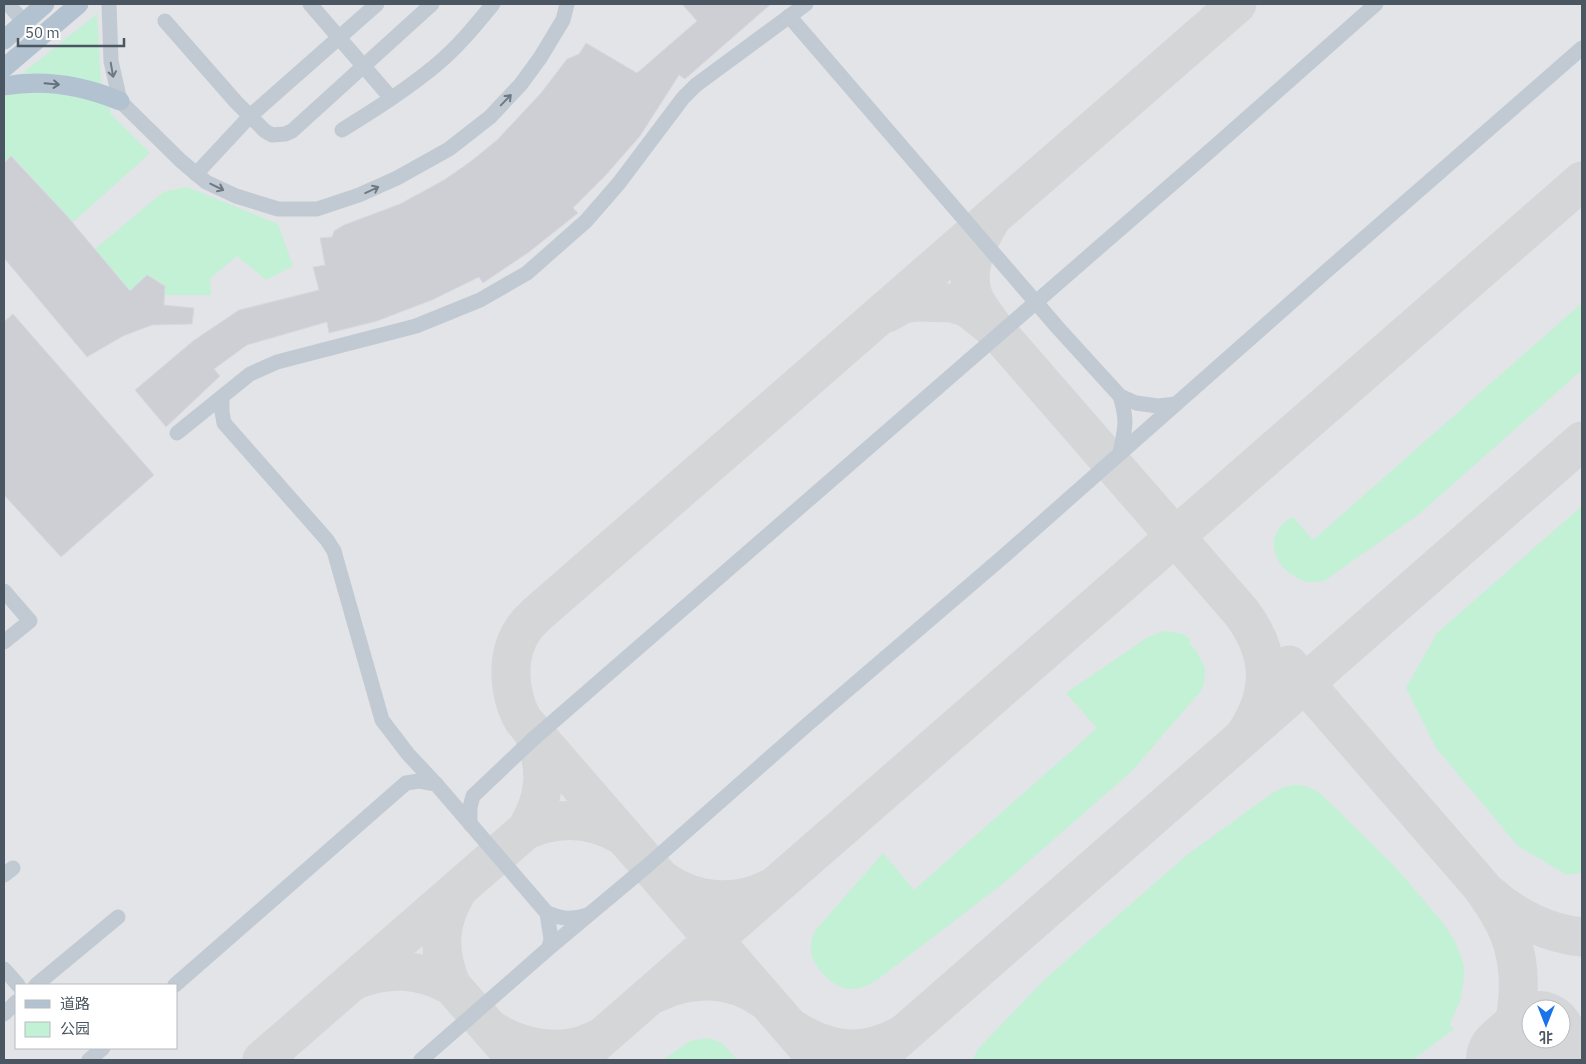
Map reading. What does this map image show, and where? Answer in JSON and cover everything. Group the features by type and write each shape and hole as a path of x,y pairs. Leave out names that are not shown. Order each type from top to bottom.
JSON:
{"main road":[{"path":"4,40 45,4"},
{"path":"4,68 79,4"},
{"path":"4,86 14,84 70,86 96,91 120,101"}],"street":[{"path":"8,4 24,22"},
{"path":"109,4 111,61 120,101 181,161 206,182 236,196 278,209 317,209 359,196 398,178 449,149 490,117 521,84 540,58 563,20 566,4"},
{"path":"310,4 391,98"},
{"path":"196,174 250,116 377,4"},
{"path":"165,21 250,116 272,135 285,134 292,131 432,4"},
{"path":"342,130 435,66 468,34 493,4"},
{"path":"177,433 250,374 277,362 416,326 480,300 527,273 586,221 618,183 682,98 696,85 806,4"},
{"path":"470,824 470,807 473,796 532,740 1211,150 1376,4"},
{"path":"789,16 1036,302 1120,396 1126,412 1126,428 1120,453"},
{"path":"421,1060 1004,556 1582,48"},
{"path":"1120,396 1136,403 1158,406 1176,404"},
{"path":"222,397 224,424 334,550 382,720 408,754 547,913 559,918 574,919 588,915"},
{"path":"194,419 224,424"},
{"path":"4,591 30,620 4,642"},
{"path":"406,783 410,766 408,754"},
{"path":"176,984 406,783 419,781 461,795 479,789"},
{"path":"547,913 551,939 549,948"},
{"path":"37,984 118,917"},
{"path":"4,969 17,984"},
{"path":"4,1014 15,1003"},
{"path":"89,1060 102,1049"}],"shaded area":[{"path":"4,4 1582,4 1582,1060 4,1060"}],"green space":[{"path":"97,14 101,81 111,114 150,153 73,222 12,156 4,163 4,88"},
{"path":"187,187 278,224 293,266 266,280 237,256 210,278 211,295 165,295 165,285 147,275 130,291 95,249 163,192"},
{"path":"1582,303 1582,370 1418,515 1324,581 1308,582 1299,579 1284,568 1278,560 1274,544 1276,535 1284,523 1293,517 1313,540"},
{"path":"1582,506 1582,872 1567,875 1518,846 1436,748 1406,688 1437,633"},
{"path":"1165,631 1183,634 1191,640 1189,643 1197,652 1205,668 1204,684 1200,692 1132,771 1005,882 877,980 865,986 851,989 839,986 828,979 815,964 811,953 814,932 883,853 914,890 1097,728 1066,693 1148,637"},
{"path":"1293,785 1301,785 1321,794 1395,867 1444,924 1456,943 1464,966 1460,1001 1449,1025 1454,1029 1413,1060 972,1060 979,1048 1045,979 1187,855 1271,794"},
{"path":"708,1038 723,1044 737,1060 663,1060 690,1041"}],"building":[{"path":"682,4 771,4 685,79 679,75 640,136 605,176 573,208 578,213 529,252 483,283 479,277 432,300 377,321 329,333 327,322 247,345 214,369 220,376 166,427 135,390 193,341 239,310 319,290 313,267 325,265 320,238 332,237 334,231 344,225 400,204 444,180 470,162 497,140 541,93 567,59 579,54 586,43 637,73 697,21"},
{"path":"11,156 67,216 130,291 147,275 165,286 164,305 194,308 192,324 152,325 123,336 87,357 4,258 4,163"},
{"path":"13,314 154,475 61,557 4,495 4,322"}],"taxiway":[{"path":"818,1060 523,720 514,698 512,686 511,673 514,649 526,625 536,615 1237,4"},
{"path":"576,1060 1582,181"},
{"path":"989,223 975,251 970,272 972,292 980,309 994,328 1241,612 1251,627 1263,656 1265,687 1255,717 1246,733"},
{"path":"887,313 903,304 917,302 952,303 968,308 993,328"},
{"path":"874,1060 1582,441"},
{"path":"1289,665 1481,886 1504,922 1510,936 1517,966 1518,999 1512,1031 1500,1060"},
{"path":"526,830 538,806 543,783 541,758 533,733"},
{"path":"262,1060 526,830 551,822 575,821 599,825 623,836"},
{"path":"664,881 689,894 716,899 744,898 771,888"},
{"path":"458,890 451,902 443,925 442,949 447,973 452,986 517,1060"},
{"path":"1489,894 1509,910 1532,923 1557,932 1582,937"},
{"path":"355,980 380,973 404,971 428,976 452,986"},
{"path":"656,993 669,987 696,981 710,981 738,986 751,991 763,999"},
{"path":"793,1029 819,1043 846,1049 873,1047 900,1036"},
{"path":"492,1030 501,1036 522,1044 554,1049 576,1047 602,1037"}],"runway":[{"path":"1514,1060 1527,1049"}]}
